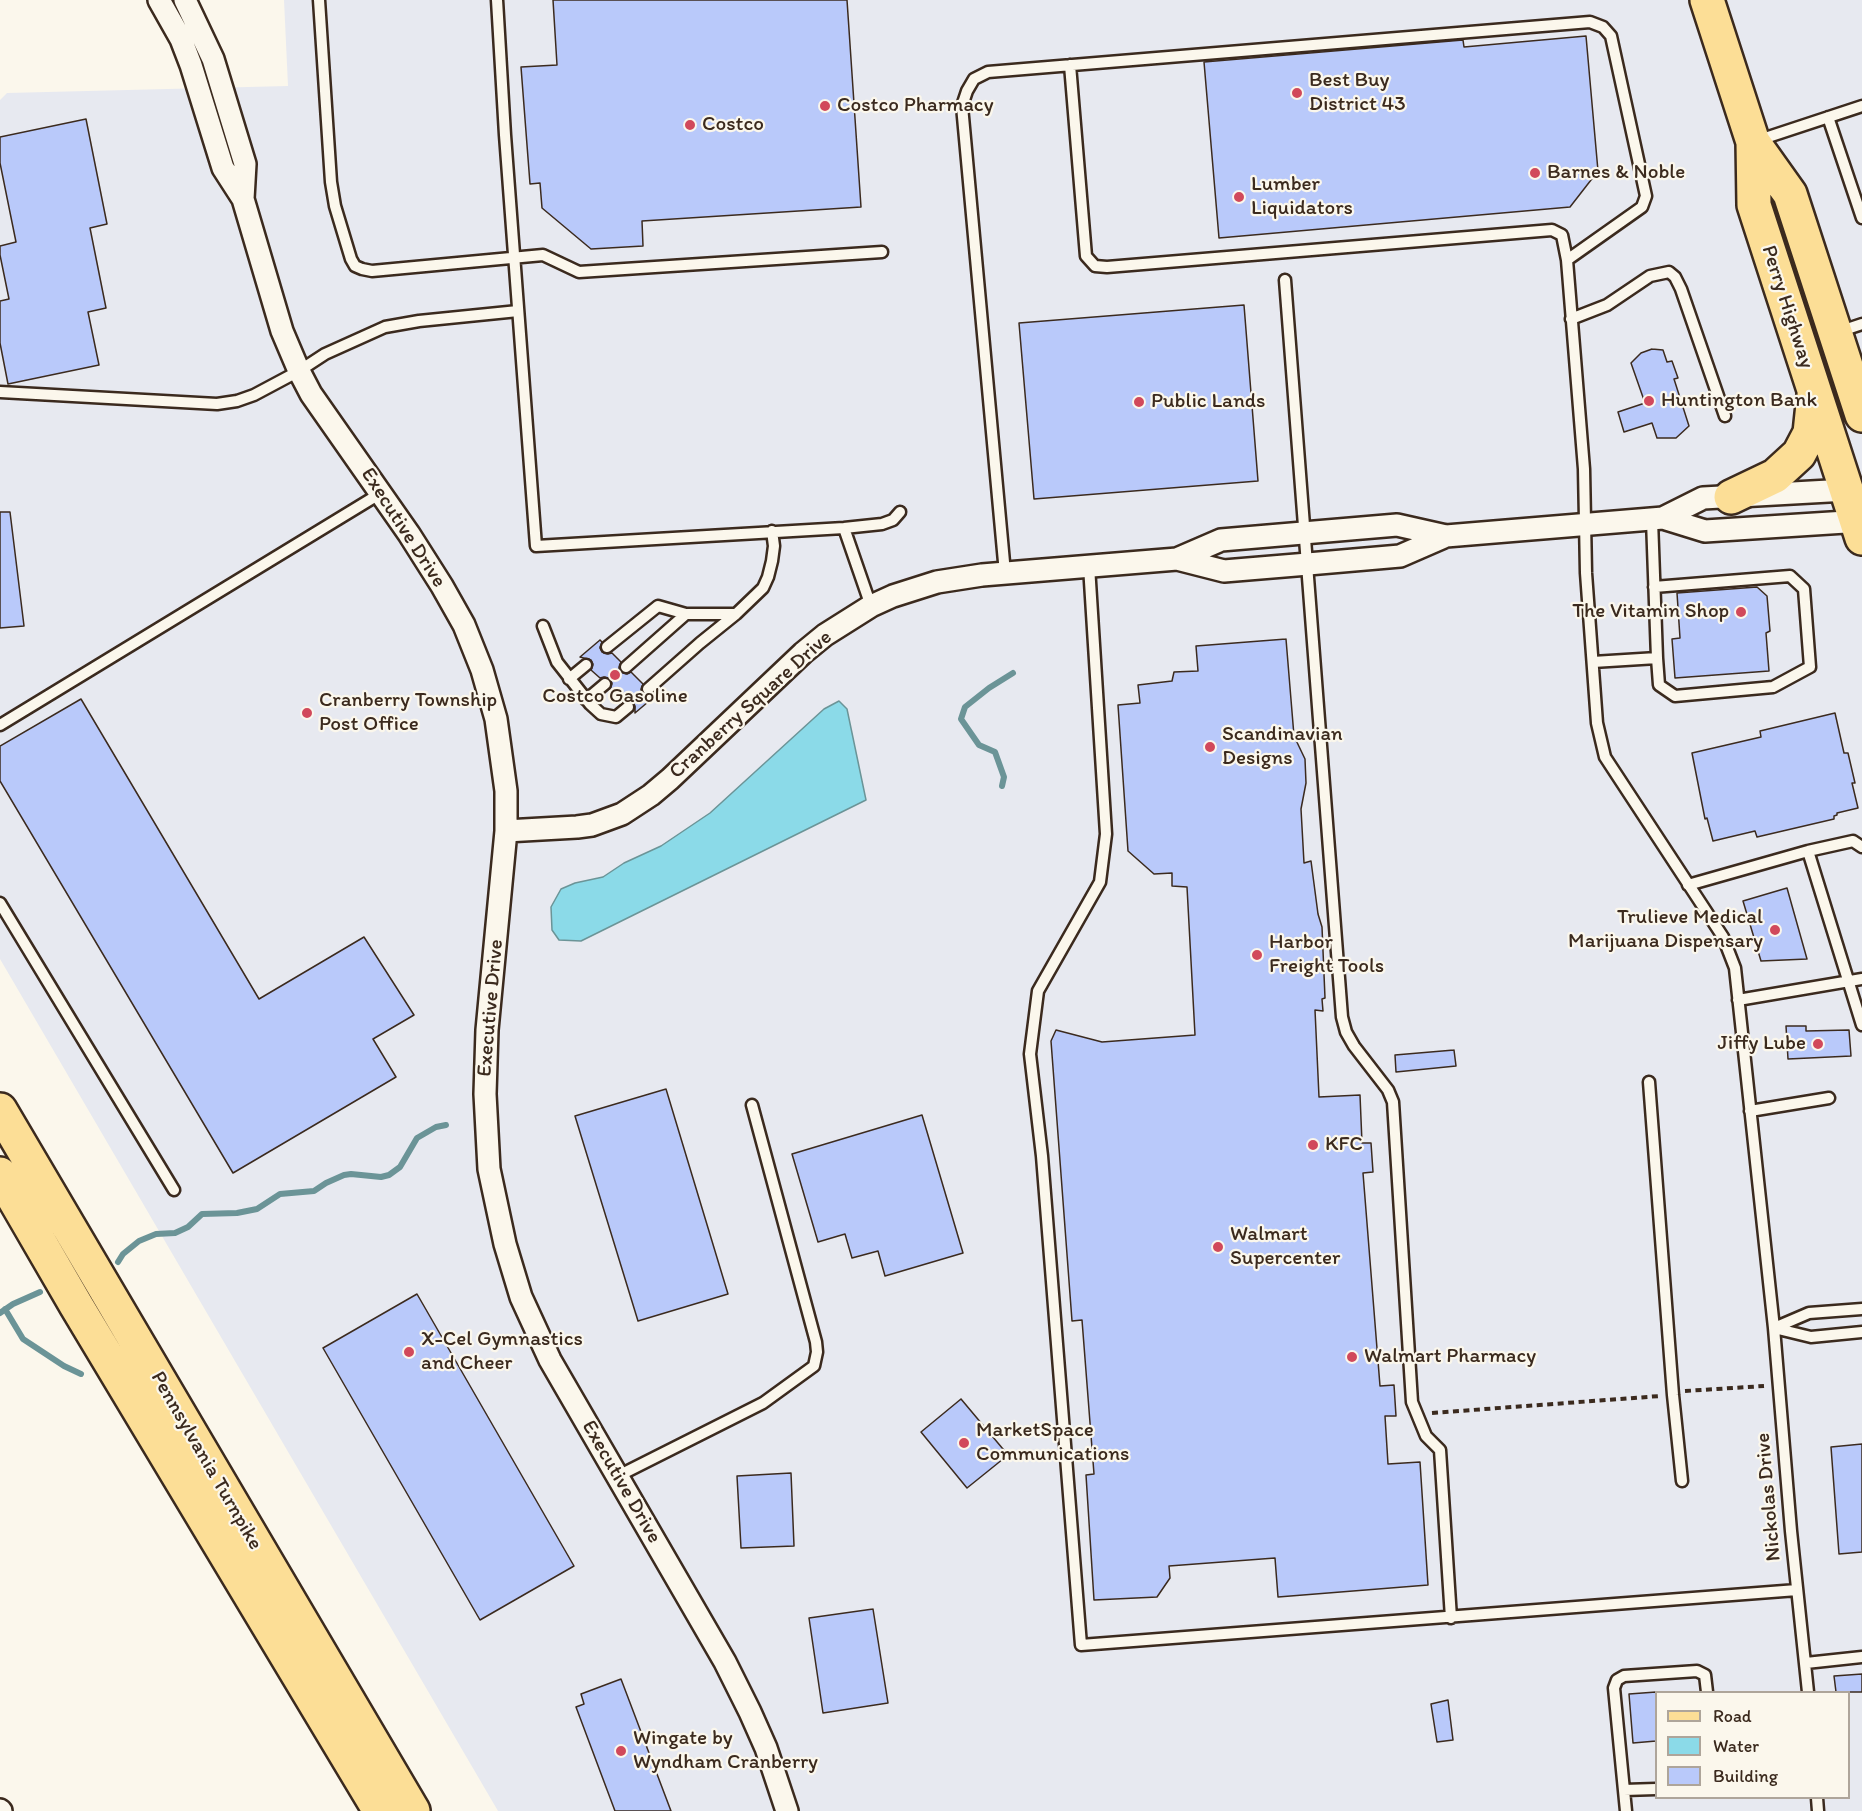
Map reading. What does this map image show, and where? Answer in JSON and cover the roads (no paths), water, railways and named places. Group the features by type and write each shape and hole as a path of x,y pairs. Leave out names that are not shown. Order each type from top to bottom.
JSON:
{"main road":[{"name":"Perry Highway","path":"1707,0 1753,142 1754,205 1858,514"},
{"name":"Perry Highway","path":"1753,142 1790,194 1849,328 1862,415"},
{"path":"1731,496 1775,476 1799,454 1810,432 1815,390"},
{"name":"Pennsylvania Turnpike","path":"0,1110 413,1811"},
{"name":"Pennsylvania Turnpike","path":"0,1174 76,1305 380,1811"}],"street":[{"name":"Executive Drive","path":"159,0 181,39 191,65 223,168 243,199 282,331 299,371 311,394 381,493 442,586 475,649 496,719 506,791 506,831 486,1061 486,1128 493,1192 511,1267 550,1360 725,1662 766,1748 787,1811"},
{"name":"Executive Drive","path":"185,0 213,59 242,153 245,164 243,199"},
{"name":"Cranberry Square Drive","path":"1657,519 1703,498 1731,496 1858,514"},
{"name":"Cranberry Square Drive","path":"1177,559 1224,571 1400,556 1446,537 1657,519 1705,531 1858,514"},
{"name":"Cranberry Square Drive","path":"506,831 592,825 615,817 637,805 687,764 803,653 825,635 871,606 904,592 937,582 1005,573 1177,559 1221,540 1397,525 1446,537"}],"lane":[{"path":"319,0 331,182 335,206 351,259 356,266 362,269 372,271 543,255 579,272 882,252"},
{"path":"497,0 536,546 844,528 882,524 893,520 900,512"},
{"path":"1005,573 962,106 974,79 988,72 1590,22 1603,27 1611,36 1646,196 1642,207 1567,260"},
{"name":"Nickolas Drive","path":"1070,65 1086,256 1095,266 1107,267 1552,230 1562,235 1567,260 1584,469 1586,573 1597,723 1605,757 1723,937 1735,968 1774,1328 1808,1691"},
{"path":"1753,142 1862,106"},
{"path":"1828,117 1862,218"},
{"path":"1571,319 1607,305 1650,276 1669,273 1675,276 1725,416"},
{"path":"1285,280 1342,1017 1346,1032 1354,1046 1388,1090 1393,1102 1412,1402 1426,1436 1440,1450 1451,1618"},
{"path":"0,392 217,404 237,401 254,395 299,371 325,354 385,327 419,321 518,311"},
{"path":"0,725 381,493"},
{"path":"1654,587 1790,576 1804,589 1810,667 1773,687 1675,696 1659,685 1654,587 1657,519"},
{"path":"844,528 871,606"},
{"path":"648,689 755,597 768,578 773,554 772,531"},
{"path":"1089,566 1106,834 1100,882 1038,992 1030,1054 1042,1156 1080,1644 1451,1618 1797,1590"},
{"path":"607,647 658,606 686,614 736,614"},
{"path":"626,666 686,614"},
{"path":"543,626 557,662 569,679 601,714 616,717 628,706"},
{"path":"1593,662 1657,658"},
{"path":"569,679 586,665"},
{"path":"586,699 605,684"},
{"path":"1688,885 1808,851 1853,841 1862,847"},
{"path":"1808,851 1862,1025"},
{"path":"0,903 174,1190"},
{"path":"1738,1000 1862,979"},
{"path":"1649,1082 1673,1395 1682,1481"},
{"path":"1750,1111 1829,1098"},
{"path":"618,1476 763,1403 814,1366 818,1353 816,1342 752,1105"},
{"path":"1774,1328 1809,1313 1862,1309"},
{"path":"1774,1328 1811,1337 1862,1332"},
{"path":"1806,1663 1862,1657"},
{"path":"1626,1811 1614,1688 1617,1680 1624,1676 1696,1671 1705,1675 1707,1691"},
{"path":"1624,1790 1655,1789"}],"water":[{"path":"839,701 847,709 866,800 581,941 559,940 552,930 551,907 561,889 575,883 603,877 624,863 661,846 710,813 824,709"}],"waterway":[{"path":"1002,786 1004,777 995,752 979,745 961,719 965,707 1013,673"},
{"path":"118,1262 123,1254 139,1241 156,1234 175,1233 188,1227 202,1214 237,1213 257,1209 280,1194 314,1191 344,1175 381,1177 389,1175 400,1167 417,1138 436,1127 446,1125"},
{"path":"0,1313 13,1304 40,1292"},
{"path":"5,1309 23,1339 64,1366 81,1374"}],"place":[{"name":"Best Buy District 43","path":"1297,93"},
{"name":"Costco Pharmacy","path":"825,106"},
{"name":"Costco","path":"690,125"},
{"name":"Barnes & Noble","path":"1535,173"},
{"name":"Lumber Liquidators","path":"1239,197"},
{"name":"Huntington Bank","path":"1649,401"},
{"name":"Public Lands","path":"1139,402"},
{"name":"The Vitamin Shop","path":"1741,612"},
{"name":"Costco Gasoline","path":"615,675"},
{"name":"Cranberry Township Post Office","path":"307,713"},
{"name":"Scandinavian Designs","path":"1210,747"},
{"name":"Trulieve Medical Marijuana Dispensary","path":"1775,930"},
{"name":"Harbor Freight Tools","path":"1257,955"},
{"name":"Jiffy Lube","path":"1818,1044"},
{"name":"KFC","path":"1313,1145"},
{"name":"Walmart Supercenter","path":"1218,1247"},
{"name":"X-Cel Gymnastics and Cheer","path":"409,1352"},
{"name":"Walmart Pharmacy","path":"1352,1357"},
{"name":"MarketSpace Communications","path":"964,1443"},
{"name":"Wingate by Wyndham Cranberry","path":"621,1751"}]}
